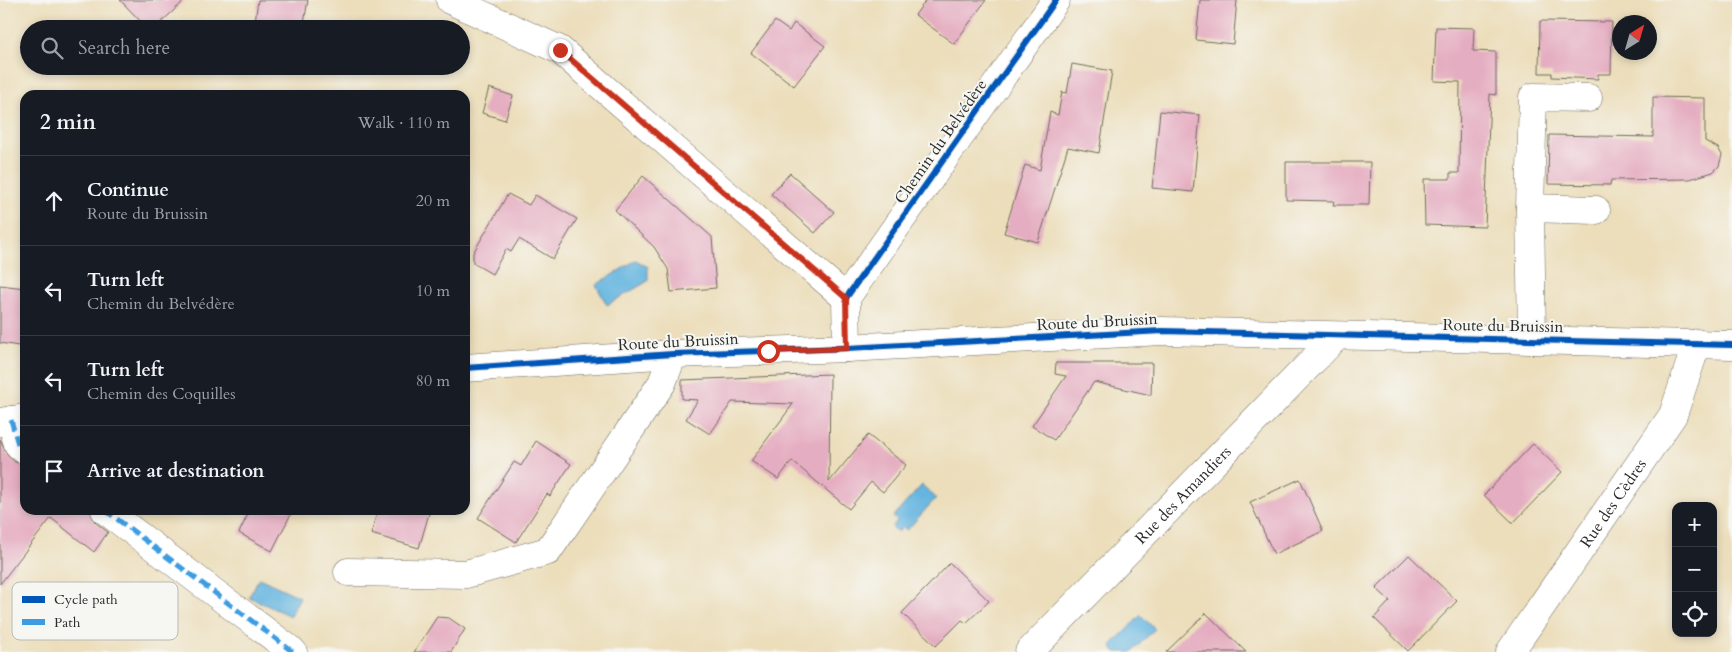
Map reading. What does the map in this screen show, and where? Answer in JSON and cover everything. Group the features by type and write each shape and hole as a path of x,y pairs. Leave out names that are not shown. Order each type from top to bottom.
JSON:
{"street":[{"path":"450,0 560,50 846,298 847,348"},
{"name":"Chemin du Belvédère","path":"846,298 1056,0"},
{"path":"1532,340 1530,208 1533,97 1588,98"},
{"path":"1530,208 1596,210"},
{"name":"Route du Bruissin","path":"470,368 673,354 847,348 1162,331 1732,345"},
{"name":"Rue des Amandiers","path":"1029,652 1337,336"},
{"name":"Rue des Cèdres","path":"1510,652 1673,415 1697,343"},
{"name":"Route du Bruissin","path":"348,572 466,574 548,552 662,383 673,354"},
{"path":"12,420 20,446"},
{"path":"112,515 293,652"}],"water":[{"path":"636,260 648,267 648,281 607,305 596,285"},
{"path":"922,485 936,498 907,530 903,527 898,532 892,527 897,521 893,517"},
{"path":"259,578 300,597 290,616 249,597"},
{"path":"1141,615 1155,629 1132,652 1116,652 1110,646"}],"building":[{"path":"120,0 185,0 164,20 139,20"},
{"path":"258,0 308,0 305,20 255,20"},
{"path":"926,0 986,0 954,44 915,15"},
{"path":"1200,0 1237,0 1233,44 1196,40"},
{"path":"775,21 789,31 794,23 825,46 794,86 751,53"},
{"path":"1540,21 1612,22 1611,74 1598,74 1598,79 1552,77 1552,73 1539,73"},
{"path":"1436,27 1474,28 1473,51 1496,52 1496,95 1490,94 1485,227 1425,225 1424,179 1450,179 1450,173 1459,173 1460,82 1434,81"},
{"path":"1072,64 1112,71 1099,153 1068,147 1038,242 1004,233 1025,165 1040,170 1050,112 1058,115 1062,92 1067,93"},
{"path":"489,88 513,96 505,120 482,113"},
{"path":"1653,97 1705,98 1705,141 1718,148 1722,155 1719,166 1713,172 1690,179 1611,180 1610,185 1548,184 1549,135 1653,137"},
{"path":"1160,111 1200,115 1193,192 1152,188"},
{"path":"1286,162 1370,162 1369,205 1333,205 1334,201 1286,200"},
{"path":"790,173 834,212 815,233 771,194"},
{"path":"643,176 712,237 716,288 671,292 668,269 654,247 615,210"},
{"path":"508,194 529,205 535,195 577,219 553,259 519,239 511,252 506,249 492,274 473,263 473,253"},
{"path":"0,285 20,287 20,346 0,343"},
{"path":"1056,363 1152,363 1151,395 1094,382 1054,440 1032,426 1066,376 1055,374"},
{"path":"830,374 829,482 868,435 906,465 883,492 871,482 849,509 792,461 778,479 751,461 793,404 732,402 710,434 686,419 698,400 682,399 682,380"},
{"path":"0,439 8,456 20,464 20,515 92,515 95,522 108,532 94,552 51,518 0,584"},
{"path":"536,441 571,464 550,496 547,494 516,542 478,518 514,462 521,466"},
{"path":"1533,444 1562,472 1513,523 1484,495"},
{"path":"1300,479 1323,531 1274,554 1250,502"},
{"path":"248,515 290,515 272,551 239,533"},
{"path":"377,515 429,515 419,548 371,534"},
{"path":"1409,555 1457,601 1408,651 1374,618 1390,601 1376,588"},
{"path":"950,563 989,601 966,623 962,620 936,646 902,613"},
{"path":"1206,613 1246,652 1166,652"},
{"path":"437,617 449,618 465,629 451,652 414,652"}],"marked path":[{"path":"11,420 20,446"},
{"path":"112,515 293,652"}],"cycle path":[{"path":"846,298 1056,0"},
{"path":"470,368 673,354 847,348 1162,331 1732,345"}],"route":[{"path":"560,50 846,298 847,348 768,351"}]}
